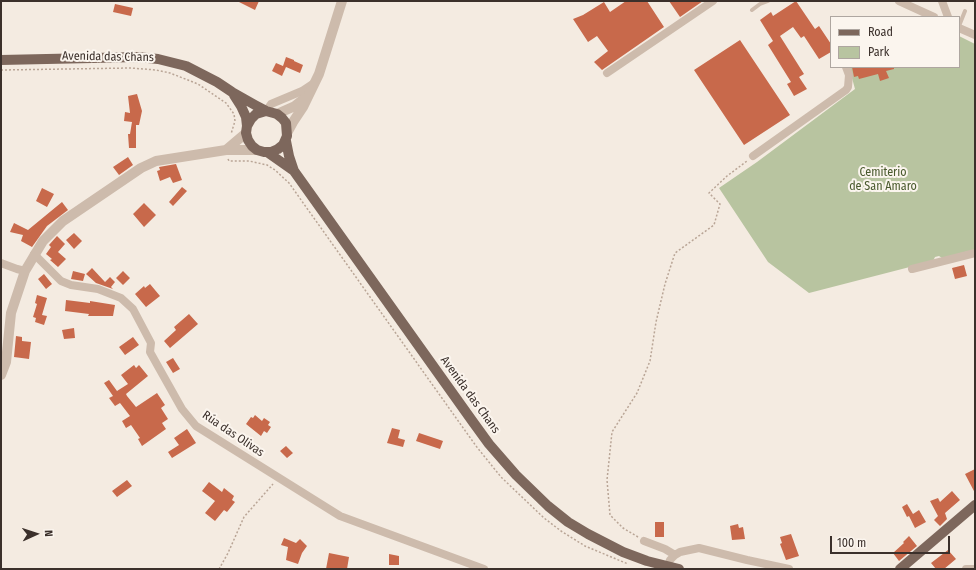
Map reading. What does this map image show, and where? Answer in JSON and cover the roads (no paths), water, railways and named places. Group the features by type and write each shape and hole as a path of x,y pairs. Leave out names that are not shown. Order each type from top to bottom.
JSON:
{"main road":[{"name":"Avenida das Chans","path":"1,60 114,56 158,59 186,66 201,72 232,92 266,111 277,114 286,123 286,137 289,156 294,171 469,416 516,475 548,506 568,522 588,534 623,552 679,569"},
{"name":"Avenida das Chans","path":"232,92 244,111 248,140 252,146 294,171"},
{"path":"247,129 251,119 256,114 266,111"},
{"path":"262,151 278,149 286,137"},
{"path":"900,569 975,505"}],"street":[{"path":"286,137 315,82 342,1"},
{"path":"607,73 713,1"},
{"path":"899,1 932,16"},
{"path":"942,1 948,16"},
{"path":"960,28 975,35"},
{"path":"753,156 846,90 848,87 849,76 846,68"},
{"path":"266,111 271,104 302,91 315,82"},
{"path":"277,114 295,106 308,96"},
{"path":"226,150 247,129"},
{"path":"1,375 6,362 11,313 25,271 43,241 63,221 141,168 156,161 226,150 262,151"},
{"path":"912,269 975,253"},
{"name":"Rúa das Olivas","path":"34,254 61,281 71,285 98,289 121,298 133,309 151,343 150,352 182,409 196,426 340,516 484,569"},
{"path":"1,263 17,270 25,271"},
{"path":"644,541 665,549 675,555"},
{"path":"668,566 670,560 680,552 699,548 789,569"},
{"path":"966,569 975,569"}],"lane":[{"path":"752,10 760,4 768,1"},
{"path":"960,24 965,11"}],"park label":[{"name":"Cemiterio de San Amaro","path":"883,180"}]}
